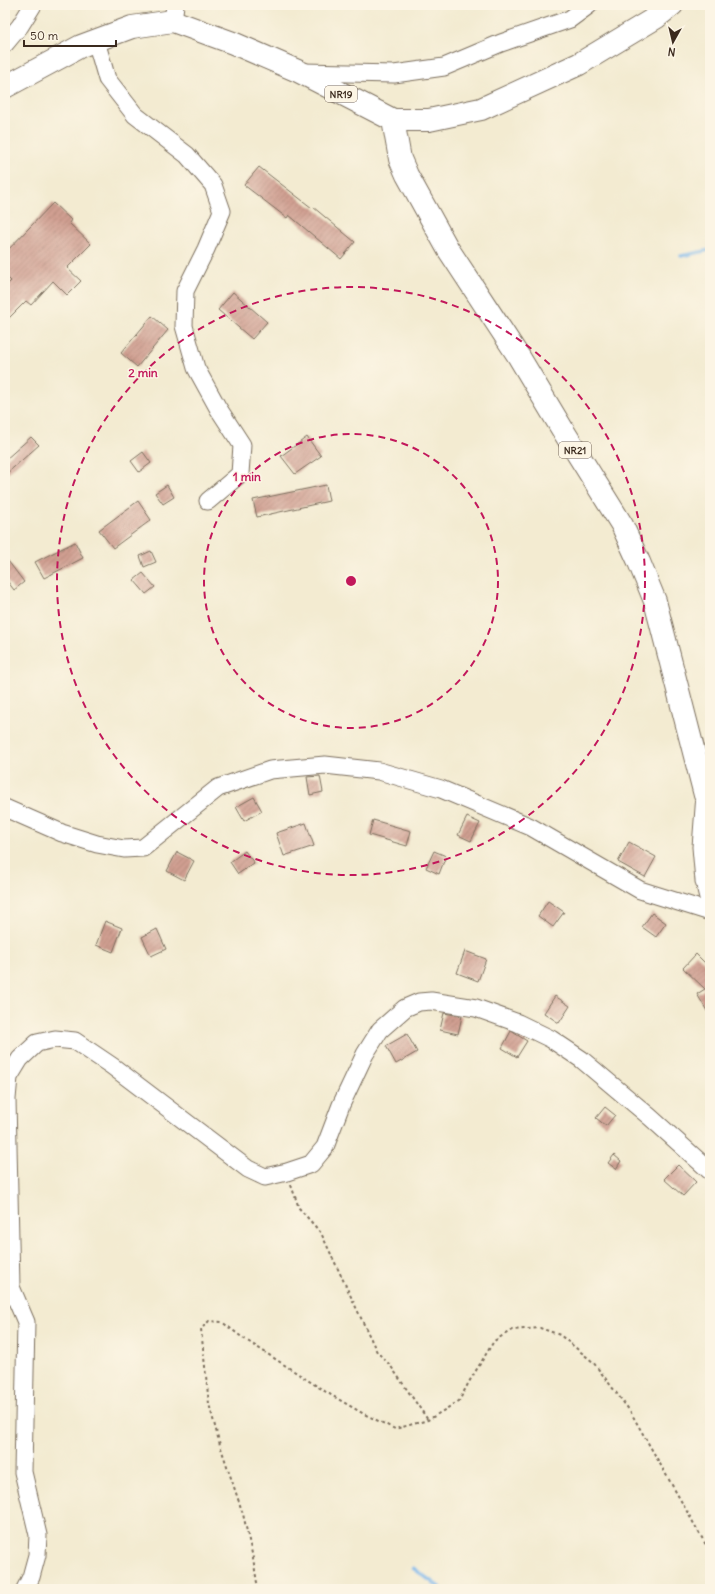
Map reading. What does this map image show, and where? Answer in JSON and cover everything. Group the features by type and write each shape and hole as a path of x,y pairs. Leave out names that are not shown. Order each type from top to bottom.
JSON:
{"main road":[{"name":"NR19","path":"5,87 81,46 132,26 174,13 233,43 300,72 393,120 429,120 481,109 579,64 657,17 672,5"},
{"name":"NR21","path":"393,120 400,159 406,175 448,249 519,356 622,525 640,562 655,602 707,798"}],"street":[{"path":"5,44 20,26 34,5"},
{"path":"300,72 394,74 444,67 501,43 570,19 588,5"},
{"path":"96,40 107,79 135,115 187,155 213,185 222,211 206,249 185,291 184,326 196,368 218,408 242,445 240,474 208,501"},
{"path":"5,808 62,833 98,844 124,849 143,848 218,788 270,770 325,765 379,772 441,789 518,821 640,890 710,912"},
{"path":"707,798 701,848 704,881 710,906"},
{"path":"25,1589 31,1577 37,1555 38,1536 23,1472 26,1322 11,1287 7,1099 9,1077 20,1059 37,1043 55,1039 75,1041 112,1066 248,1169 265,1177 287,1172 310,1164 324,1146 365,1054 380,1030 405,1008 419,1002 431,1001 476,1008 518,1023 551,1039 581,1059 650,1117 710,1171"}],"path":[{"path":"287,1172 299,1208 321,1233 377,1352 390,1365 428,1420"},
{"path":"258,1589 254,1558 243,1514 220,1444 209,1404 202,1329 209,1320 222,1322 243,1338 326,1392 364,1414 395,1429 428,1420 459,1401 494,1342 512,1330 540,1328 560,1335 593,1362 630,1411 710,1552"}],"building":[{"path":"259,167 312,208 313,207 355,242 341,259 289,215 287,218 244,185"},
{"path":"53,203 71,220 69,223 91,244 67,268 81,281 67,295 53,281 31,305 26,301 5,322 5,287 11,281 5,275 5,253"},
{"path":"233,292 267,322 252,339 218,310"},
{"path":"152,316 168,330 137,367 121,353"},
{"path":"31,437 39,445 5,475 5,460"},
{"path":"307,437 321,456 295,474 281,456"},
{"path":"143,452 151,463 139,472 131,461"},
{"path":"167,485 174,497 163,504 155,493"},
{"path":"326,485 329,501 257,517 253,500"},
{"path":"138,501 151,520 113,548 99,530"},
{"path":"75,542 83,558 44,578 35,562"},
{"path":"151,551 156,562 144,567 140,556"},
{"path":"5,557 24,582 14,590 5,578"},
{"path":"143,573 155,587 146,594 134,580"},
{"path":"320,776 323,792 310,795 307,777"},
{"path":"254,797 262,811 244,821 236,807"},
{"path":"467,817 480,823 471,841 458,835"},
{"path":"373,820 411,831 407,846 369,835"},
{"path":"306,823 314,846 284,856 276,833"},
{"path":"629,842 656,857 645,877 618,862"},
{"path":"245,851 254,863 238,874 230,862"},
{"path":"434,851 446,856 439,874 426,868"},
{"path":"177,852 194,861 184,880 167,871"},
{"path":"548,901 564,912 553,927 538,916"},
{"path":"652,913 666,923 656,937 642,927"},
{"path":"105,921 122,928 113,952 96,945"},
{"path":"157,929 166,949 151,956 142,937"},
{"path":"465,951 486,959 478,981 457,973"},
{"path":"696,954 710,968 710,1016 697,994 705,989 683,968"},
{"path":"555,996 570,1006 559,1023 544,1013"},
{"path":"444,1013 462,1016 458,1034 440,1030"},
{"path":"511,1031 527,1041 517,1057 502,1048"},
{"path":"407,1034 417,1052 396,1064 386,1046"},
{"path":"605,1107 615,1115 606,1126 596,1118"},
{"path":"614,1155 621,1161 616,1169 608,1163"},
{"path":"678,1165 696,1182 683,1196 664,1179"}],"waterway":[{"path":"681,256 710,250"},
{"path":"413,1568 442,1589"}]}
